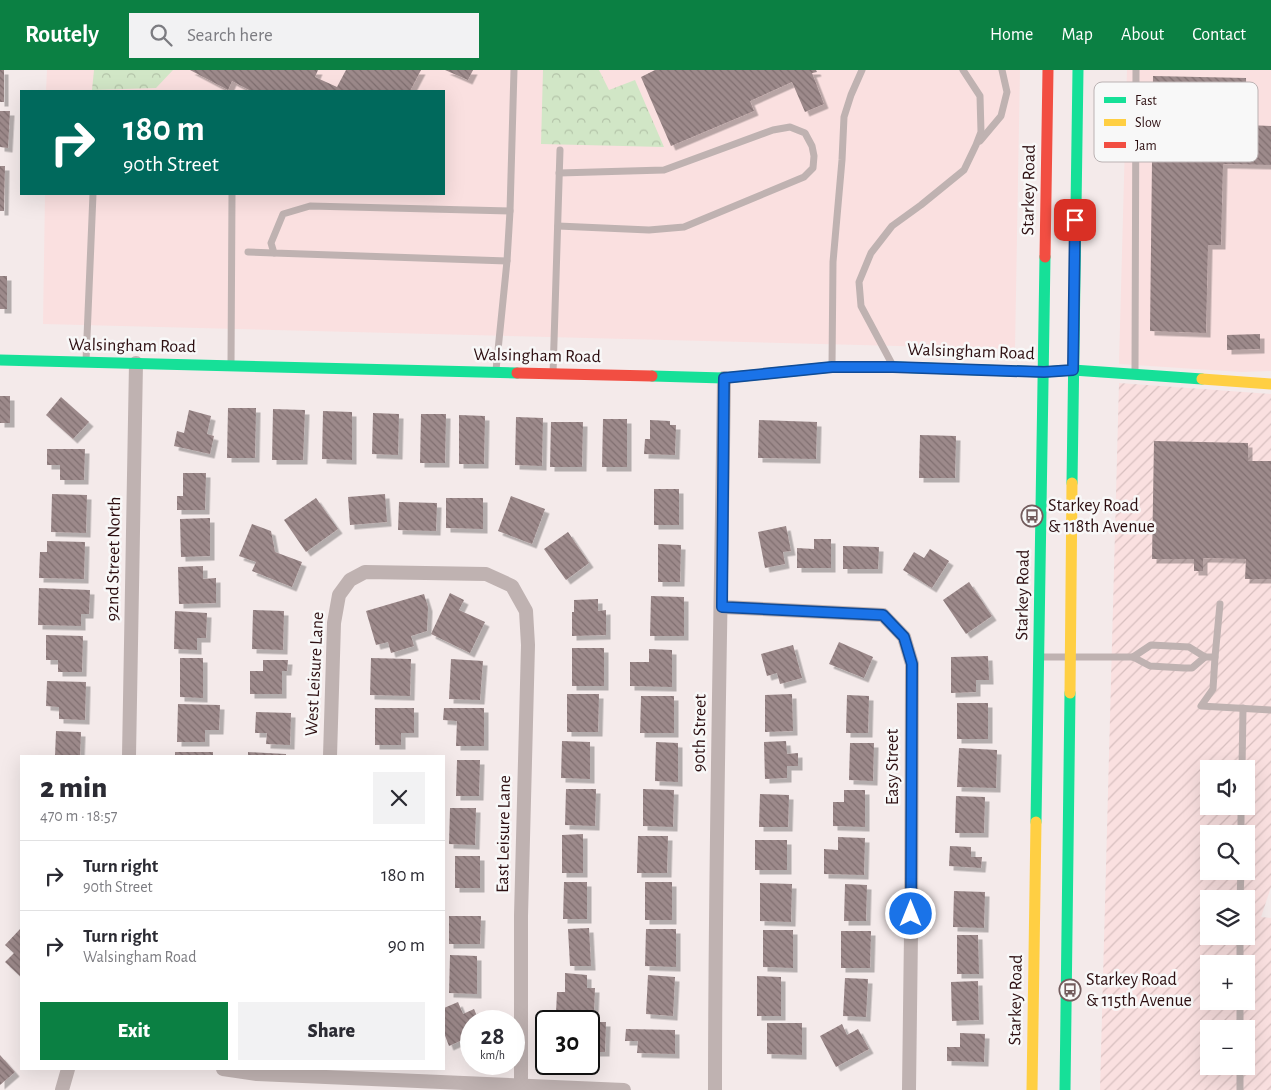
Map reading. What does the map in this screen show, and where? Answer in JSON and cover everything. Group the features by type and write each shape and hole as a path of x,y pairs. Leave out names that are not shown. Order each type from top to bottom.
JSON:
{"main road":[{"name":"Starkey Road","path":"1032,1090 1048,70"},
{"path":"1065,1090 1078,70"},
{"name":"Walsingham Road","path":"0,360 724,378 832,367 1044,372 1073,370 1271,384"}],"street":[{"name":"92nd Street North","path":"129,755 136,363"},
{"name":"90th Street","path":"715,1090 715,918 722,607 724,378"},
{"name":"East Leisure Lane","path":"339,595 350,580 365,572 486,574 512,586 526,611 528,645 521,906 521,1086"},
{"name":"West Leisure Lane","path":"330,755 334,622 339,595"},
{"name":"Easy Street","path":"722,607 883,615 904,637 912,664 911,933 908,1090"},
{"path":"62,1090 68,1070"},
{"path":"230,1070 256,1074 323,1073 521,1086 624,1090"}],"lane":[{"path":"496,373 507,262 514,70"},
{"path":"832,367 833,262 844,117 862,70"},
{"path":"893,367 861,306 858,282 871,252 892,226 964,170 981,132 980,96 963,70"},
{"path":"976,145 1001,116 1007,92 1002,70"},
{"path":"558,226 649,230 684,227 804,178 813,168 814,156 812,146 804,133 790,127 773,130 664,170 559,173"},
{"path":"553,374 560,150"},
{"path":"1135,375 1136,162"},
{"path":"86,362 93,195"},
{"path":"231,365 232,195"},
{"path":"274,253 270,243 283,214 310,206 510,211"},
{"path":"248,252 507,262"},
{"path":"1220,604 1213,688 1201,706 1271,710"},
{"path":"1133,657 1151,645 1189,647 1205,657 1215,657"},
{"path":"1039,657 1133,657 1150,666 1184,668 1192,668 1205,657"},
{"path":"1242,760 1243,708"},
{"path":"1240,1075 1240,1090"}],"shaded area":[{"path":"47,70 1020,70 1015,349 43,324 45,195 445,195 445,90 46,90"},
{"path":"1127,70 1271,70 1271,371 1241,372 1119,364 1124,162 1258,162 1258,82 1127,82"},
{"path":"1119,383 1271,394 1271,887 1261,917 1271,918 1271,1090 1100,1090"}],"green space":[{"path":"94,70 173,70 156,88 92,90"},
{"path":"543,70 599,70 609,90 635,80 664,147 541,144"}],"building":[{"path":"0,70 4,70 4,102 0,102"},
{"path":"190,70 318,70 315,77 337,87 346,70 421,70 411,90 249,90 232,81 228,90"},
{"path":"445,70 473,70 468,80"},
{"path":"655,70 816,70 817,72 812,73 824,104 805,112 792,82 750,101 754,111 671,146 641,77"},
{"path":"1153,76 1246,78 1246,82 1153,82"},
{"path":"0,111 10,111 8,148 0,147"},
{"path":"1258,125 1271,126 1271,165 1223,164 1221,245 1208,245 1206,333 1150,331 1152,162 1258,162"},
{"path":"0,166 5,166 4,211 0,211"},
{"path":"0,276 7,276 7,309 0,309"},
{"path":"1260,334 1260,349 1227,350 1227,335"},
{"path":"0,396 10,396 10,423 0,423"},
{"path":"61,397 89,422 73,439 46,415"},
{"path":"228,408 256,408 255,458 227,458"},
{"path":"273,409 305,410 303,460 272,460"},
{"path":"189,410 211,416 207,434 214,436 210,454 174,446 177,431 184,433"},
{"path":"323,411 352,412 352,460 322,459"},
{"path":"373,413 399,414 398,455 372,454"},
{"path":"421,414 446,414 445,463 420,463"},
{"path":"459,415 485,416 484,464 459,464"},
{"path":"516,417 543,418 542,466 515,465"},
{"path":"603,419 627,419 627,467 602,467"},
{"path":"650,420 670,421 670,425 676,425 675,455 644,454 645,439 650,439"},
{"path":"759,420 817,422 816,459 758,458"},
{"path":"551,422 583,422 582,467 550,467"},
{"path":"920,435 956,436 955,478 919,478"},
{"path":"1154,441 1248,443 1248,461 1271,461 1271,579 1245,579 1246,559 1203,558 1203,571 1194,571 1194,559 1152,559"},
{"path":"47,449 85,449 84,480 60,480 60,465 47,465"},
{"path":"183,473 206,473 205,510 177,510 177,496 183,496"},
{"path":"654,489 679,489 679,525 654,525"},
{"path":"52,494 87,495 86,533 51,532"},
{"path":"385,494 387,522 350,525 348,497"},
{"path":"511,496 545,509 532,544 498,531"},
{"path":"316,498 338,529 306,552 284,520"},
{"path":"446,498 483,498 483,529 446,528"},
{"path":"399,502 437,503 436,531 398,530"},
{"path":"210,518 210,556 181,557 180,519"},
{"path":"252,524 271,531 275,552 302,562 292,587 252,571 256,562 239,556"},
{"path":"786,526 791,551 783,552 785,564 765,568 758,532"},
{"path":"568,532 589,563 566,580 544,549"},
{"path":"814,539 831,539 831,568 797,568 797,548 814,549"},
{"path":"47,541 85,542 84,579 39,578 40,552 47,552"},
{"path":"658,544 681,545 680,582 658,582"},
{"path":"843,546 879,547 878,569 843,569"},
{"path":"930,549 949,561 932,588 903,570 914,552 924,558"},
{"path":"203,566 203,579 216,578 216,603 179,604 178,567"},
{"path":"969,582 992,616 966,634 943,600"},
{"path":"39,588 90,590 89,614 81,614 81,626 38,625"},
{"path":"450,593 464,600 459,610 485,622 470,653 431,634"},
{"path":"424,594 428,607 427,631 411,636 414,646 391,653 388,642 376,645 366,611"},
{"path":"651,596 684,597 684,636 650,636"},
{"path":"598,599 598,611 606,610 606,635 572,636 574,600"},
{"path":"253,610 284,611 283,650 252,649"},
{"path":"175,611 207,613 206,638 197,638 197,650 174,649"},
{"path":"46,635 83,636 82,672 58,672 58,660 46,660"},
{"path":"839,642 873,657 864,678 829,664"},
{"path":"793,645 802,678 780,684 777,673 767,676 761,654"},
{"path":"572,648 604,648 604,686 572,686"},
{"path":"649,649 672,650 672,687 630,686 630,662 649,662"},
{"path":"988,656 989,680 976,680 976,692 951,693 951,657"},
{"path":"180,658 203,658 203,698 180,697"},
{"path":"371,658 411,659 410,696 370,695"},
{"path":"451,659 483,661 480,700 449,699"},
{"path":"263,660 288,660 287,671 282,671 282,694 250,694 250,671 263,671"},
{"path":"47,681 86,682 85,720 59,719 59,707 46,706"},
{"path":"567,694 599,694 598,732 567,732"},
{"path":"792,694 793,731 765,732 765,695"},
{"path":"847,695 869,696 868,733 846,733"},
{"path":"641,696 674,696 674,733 640,733"},
{"path":"957,703 988,703 988,739 957,739"},
{"path":"178,704 220,705 219,730 205,730 205,742 177,742"},
{"path":"375,708 414,708 414,733 401,733 401,745 375,745"},
{"path":"444,708 484,708 484,746 456,746 457,721 443,720"},
{"path":"256,712 291,713 290,745 266,744 267,733 255,733"},
{"path":"56,731 81,732 80,755 55,755"},
{"path":"562,741 590,742 590,779 561,778"},
{"path":"786,741 787,754 798,753 798,766 787,766 787,778 765,779 764,742"},
{"path":"656,742 678,743 678,782 655,781"},
{"path":"850,743 874,743 873,781 849,780"},
{"path":"959,748 997,750 996,788 957,787"},
{"path":"175,752 213,752 213,755 175,755"},
{"path":"248,752 286,754 286,755 248,755"},
{"path":"457,760 480,760 479,796 456,796"},
{"path":"566,789 596,789 595,826 565,825"},
{"path":"643,789 674,790 673,827 643,826"},
{"path":"844,790 865,790 865,827 833,826 833,802 844,802"},
{"path":"760,794 789,795 788,827 759,827"},
{"path":"956,796 985,797 984,833 955,833"},
{"path":"450,808 476,808 475,845 449,844"},
{"path":"583,834 583,873 562,873 562,835"},
{"path":"638,836 668,836 667,873 637,873"},
{"path":"838,837 865,838 864,875 824,874 824,849 838,850"},
{"path":"755,840 787,840 787,870 755,870"},
{"path":"950,846 971,847 971,857 982,857 981,868 949,866"},
{"path":"455,856 480,856 480,888 455,888"},
{"path":"564,882 587,882 587,919 563,919"},
{"path":"645,882 672,882 672,920 645,920"},
{"path":"760,883 792,884 791,922 760,921"},
{"path":"845,884 867,885 866,921 844,921"},
{"path":"954,891 985,892 984,928 953,927"},
{"path":"449,916 481,916 480,944 449,944"},
{"path":"589,928 591,966 570,966 568,929"},
{"path":"20,929 20,976 5,962 14,953 5,945"},
{"path":"646,929 676,929 676,967 645,966"},
{"path":"763,930 793,930 793,968 763,967"},
{"path":"841,931 871,931 870,968 841,968"},
{"path":"957,935 978,935 979,974 957,974"},
{"path":"450,955 477,956 477,994 449,993"},
{"path":"565,973 587,975 587,988 595,988 594,1010 556,1010 557,992 565,992"},
{"path":"648,975 675,977 673,1016 646,1014"},
{"path":"757,976 781,977 781,1016 757,1016"},
{"path":"845,978 868,979 866,1017 843,1016"},
{"path":"978,981 979,1020 952,1021 951,982"},
{"path":"458,1002 461,1010 460,1041 449,1046 445,1036 445,1008"},
{"path":"600,1022 606,1022 605,1052 600,1052"},
{"path":"767,1023 802,1023 802,1055 767,1054"},
{"path":"842,1024 847,1035 858,1029 869,1049 836,1067 820,1036"},
{"path":"626,1029 675,1030 675,1054 637,1053 638,1041 625,1041"},
{"path":"960,1033 985,1034 984,1062 947,1061 947,1047 960,1047"},
{"path":"0,1055 15,1072 0,1085"}],"traffic: fast":[{"path":"1072,483 1078,70"},
{"path":"1036,822 1045,257"},
{"path":"0,360 517,373"},
{"path":"652,376 724,378 832,367 893,367 1044,372 1073,370 1202,379"},
{"path":"1065,1090 1070,693"}],"traffic: slow":[{"path":"1202,379 1271,384"},
{"path":"1070,693 1072,483"},
{"path":"1032,1090 1036,822"}],"traffic: jam":[{"path":"1045,257 1048,70"},
{"path":"517,373 652,376"}],"place":[{"name":"Starkey Road & 118th Avenue","path":"1032,516"},
{"name":"Starkey Road & 115th Avenue","path":"1070,990"}],"route":[{"path":"911,914 912,664 904,637 883,615 722,607 724,378 832,367 1044,372 1073,370 1075,220"}]}
